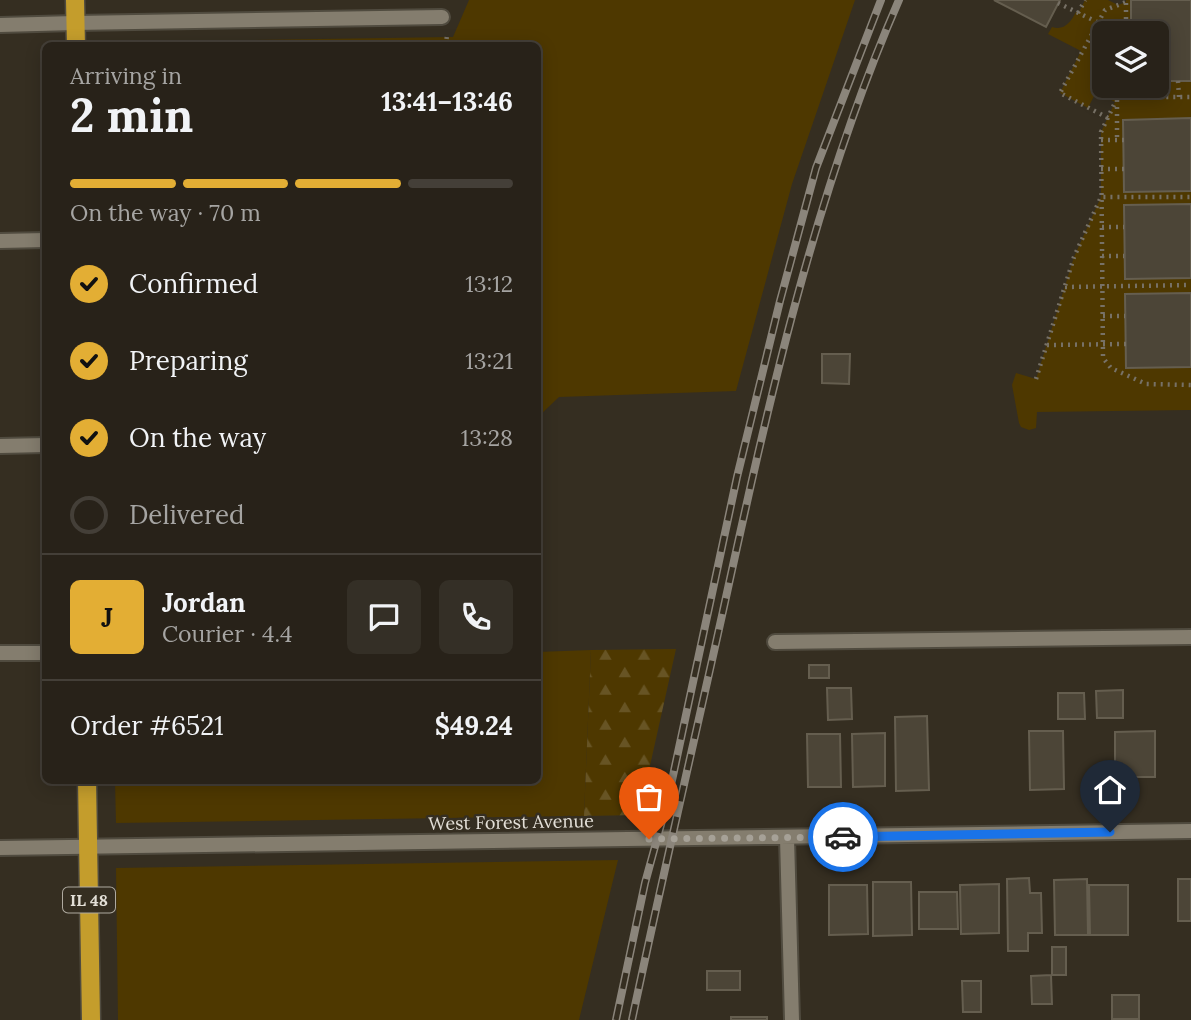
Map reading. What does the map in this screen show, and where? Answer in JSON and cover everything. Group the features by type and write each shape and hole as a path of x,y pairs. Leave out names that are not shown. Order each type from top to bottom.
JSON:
{"main road":[{"path":"75,0 76,42"},
{"name":"IL 48","path":"87,784 91,1020"}],"street":[{"path":"0,25 442,17"},
{"path":"0,241 42,240"},
{"path":"0,446 42,445"},
{"path":"775,642 1191,637"},
{"path":"0,653 42,653"},
{"name":"West Forest Avenue","path":"0,848 1191,831"},
{"path":"787,838 792,1020"}],"path":[{"path":"1078,13 1086,0"},
{"path":"1108,0 1118,5"},
{"path":"1098,21 1105,10 1126,1 1126,21"},
{"path":"1058,3 1095,21"},
{"path":"1092,32 1060,93 1108,118"},
{"path":"1178,80 1179,97"},
{"path":"1169,97 1191,97"},
{"path":"1117,99 1101,132 1103,358 1106,364 1150,385 1191,385"},
{"path":"1117,99 1117,140"},
{"path":"1101,140 1124,140"},
{"path":"1101,169 1124,169"},
{"path":"1101,197 1191,197"},
{"path":"1036,379 1074,257 1101,197"},
{"path":"1102,228 1124,228"},
{"path":"1102,256 1124,256"},
{"path":"1065,287 1191,285"},
{"path":"1103,316 1125,316"},
{"path":"1046,345 1126,344"}],"green space":[{"path":"469,0 855,0 792,184 736,391 559,397 541,414 541,42 124,42 453,37"},
{"path":"1085,0 1108,0 1118,5 1131,0 1131,21 1092,21 1093,98 1088,108 1060,93 1081,51 1048,34 1052,27 1067,25 1076,12 1079,12"},
{"path":"1169,81 1191,81 1191,118 1123,120 1124,192 1191,191 1191,204 1124,205 1125,279 1191,278 1191,293 1125,294 1126,367 1191,367 1191,410 1037,412 1036,428 1029,430 1021,427 1019,423 1012,385 1016,373 1036,379 1074,257 1101,197 1101,132 1115,102 1107,98 1169,98"},
{"path":"676,649 639,815 584,816 591,650"},
{"path":"591,650 584,816 116,823 115,784 541,784 541,652"},
{"path":"618,860 579,1020 118,1020 116,868"}],"building":[{"path":"994,0 1060,0 1046,27"},
{"path":"1131,0 1191,0 1191,81 1169,81 1169,21 1131,21"},
{"path":"1191,118 1191,191 1124,192 1123,120"},
{"path":"1191,204 1191,278 1125,279 1124,205"},
{"path":"1191,293 1191,367 1126,368 1125,294"},
{"path":"822,354 850,354 849,384 822,383"},
{"path":"809,665 829,665 829,678 809,678"},
{"path":"827,688 851,688 852,719 828,720"},
{"path":"1123,690 1123,718 1097,718 1096,691"},
{"path":"1058,693 1084,693 1085,719 1058,719"},
{"path":"927,716 929,790 896,791 895,717"},
{"path":"1029,731 1063,731 1064,789 1030,790"},
{"path":"1155,731 1155,777 1115,777 1115,732"},
{"path":"885,733 885,786 853,787 852,734"},
{"path":"807,734 840,734 841,787 808,787"},
{"path":"1029,878 1030,893 1041,893 1042,933 1028,933 1028,951 1008,951 1007,879"},
{"path":"1087,879 1088,935 1055,935 1054,880"},
{"path":"1178,879 1191,879 1191,921 1178,921"},
{"path":"873,882 911,882 912,935 873,936"},
{"path":"999,884 999,933 961,934 960,885"},
{"path":"829,885 867,885 868,934 829,935"},
{"path":"1089,885 1128,885 1128,935 1090,935"},
{"path":"919,892 957,892 958,929 919,929"},
{"path":"1052,947 1066,947 1066,975 1052,975"},
{"path":"707,971 740,971 740,990 707,990"},
{"path":"1051,975 1052,1004 1032,1004 1031,976"},
{"path":"962,981 981,981 981,1012 963,1012"},
{"path":"1112,995 1139,995 1139,1019 1112,1019"},
{"path":"731,1017 767,1017 767,1020 731,1020"}],"railway":[{"path":"616,1020 645,883 668,799 737,477 780,301 816,168 881,0"},
{"path":"632,1020 758,456 796,301 842,148 899,0"}],"way so far":[{"path":"649,839 843,837"}],"route":[{"path":"843,837 1110,832"}]}
